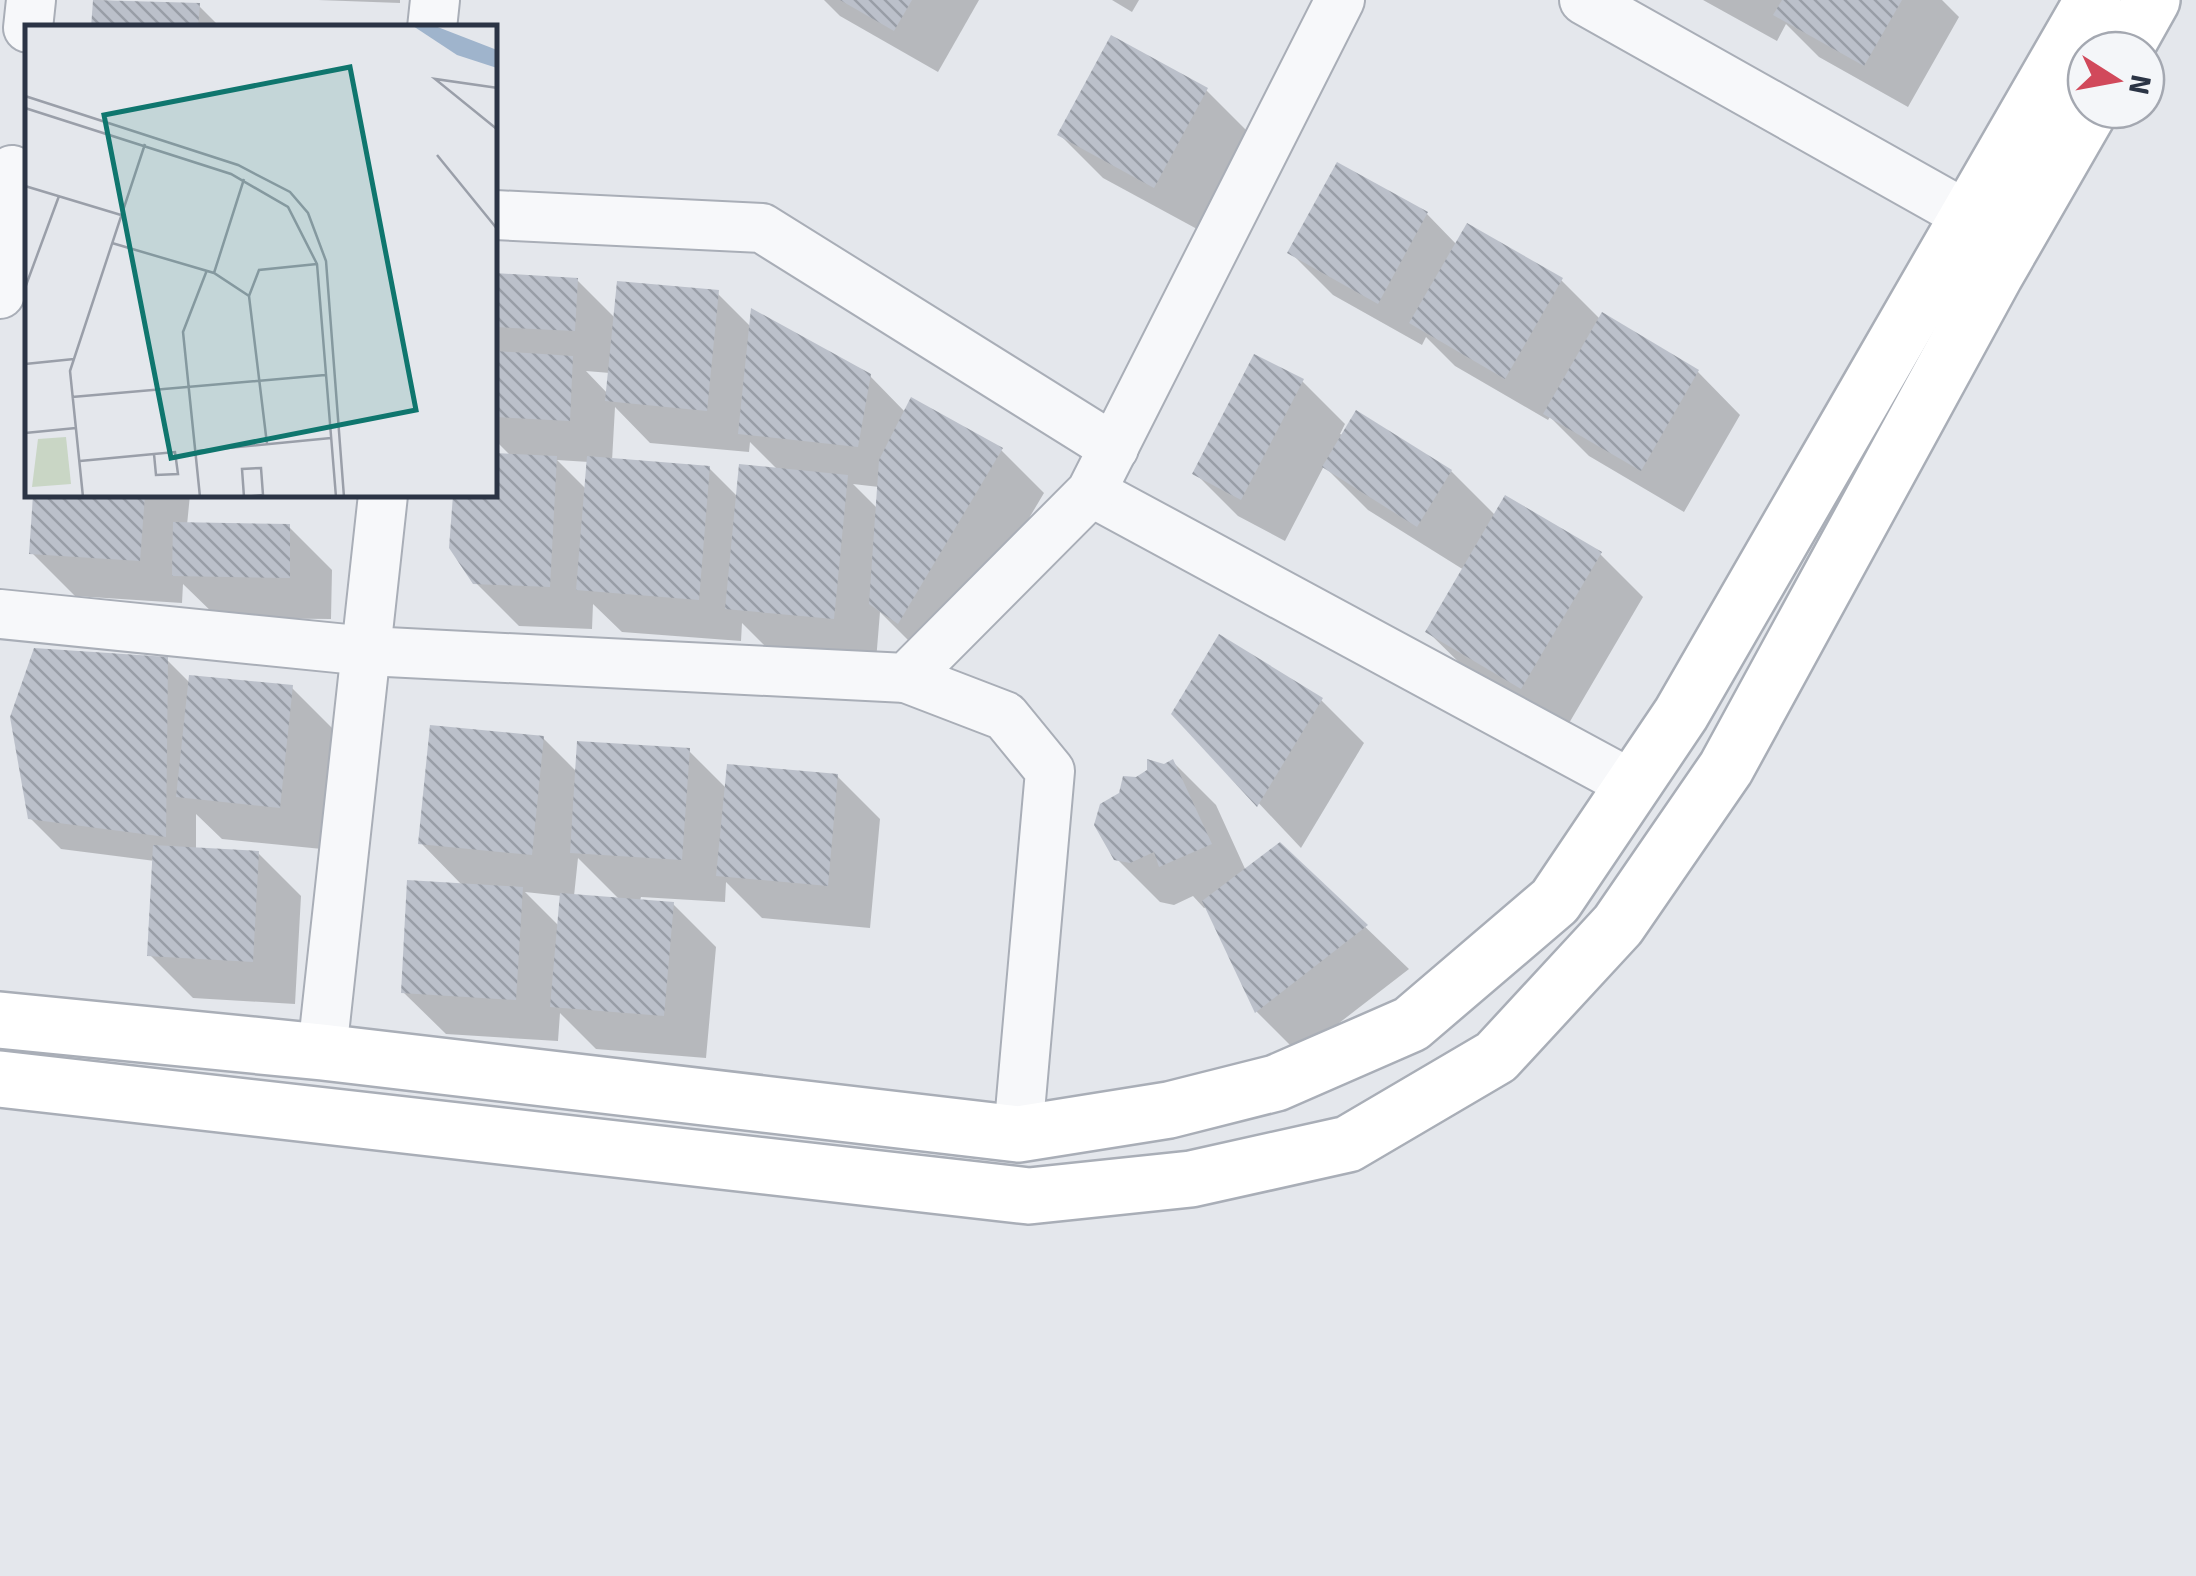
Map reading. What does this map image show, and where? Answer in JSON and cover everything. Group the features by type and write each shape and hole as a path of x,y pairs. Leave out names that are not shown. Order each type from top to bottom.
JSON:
{"main road":[{"path":"0,1020 322,1052 1018,1134 1169,1110 1276,1082 1410,1024 1555,902 1681,714 2093,0"},
{"path":"2135,30 2152,0"},
{"path":"0,1078 1030,1196 1191,1179 1348,1144 1496,1057 1618,925 1726,768 2079,130"}],"street":[{"path":"28,25 31,0"},
{"path":"432,25 435,0"},
{"path":"906,678 1091,492 1340,0"},
{"path":"1584,0 1968,216"},
{"path":"0,294 13,170"},
{"path":"498,214 762,228 1114,448"},
{"path":"1091,492 1633,785"},
{"path":"322,1052 383,498"},
{"path":"0,614 367,651 906,678 1005,716 1050,771 1018,1134"}],"building":[{"path":"93,0 200,3 198,25 91,25"},
{"path":"840,0 912,0 894,31"},
{"path":"1782,0 1902,0 1864,66 1773,15"},
{"path":"1111,35 1208,88 1154,188 1057,135"},
{"path":"1337,162 1428,212 1378,304 1287,253"},
{"path":"1467,223 1563,278 1505,379 1409,323"},
{"path":"498,273 578,278 575,331 498,327"},
{"path":"617,281 719,290 707,411 605,401"},
{"path":"751,308 871,374 858,447 738,434"},
{"path":"1602,312 1699,370 1641,471 1543,414"},
{"path":"498,351 573,356 570,421 498,417"},
{"path":"1254,354 1304,379 1241,500 1192,474"},
{"path":"911,397 1003,448 898,624 869,604 879,460"},
{"path":"1356,410 1452,470 1417,527 1322,467"},
{"path":"498,453 557,456 550,587 473,584 449,548 453,498 498,498"},
{"path":"587,456 710,466 699,600 576,590"},
{"path":"739,464 848,475 834,619 725,609"},
{"path":"1505,495 1602,552 1521,689 1425,632"},
{"path":"33,498 145,498 140,561 29,554"},
{"path":"173,522 290,524 290,578 172,576"},
{"path":"1219,634 1323,698 1257,807 1171,714"},
{"path":"34,648 168,657 166,837 28,819 10,717"},
{"path":"189,675 293,685 280,808 176,797"},
{"path":"430,725 544,736 532,855 418,844"},
{"path":"577,741 690,748 682,860 570,853"},
{"path":"1147,759 1164,764 1173,759 1212,844 1159,867 1154,852 1130,863 1114,860 1094,825 1100,804 1119,793 1123,776 1136,777 1147,770"},
{"path":"727,764 838,774 828,886 716,876"},
{"path":"1280,842 1368,925 1255,1013 1202,901"},
{"path":"153,845 259,851 253,962 147,956"},
{"path":"407,880 523,887 516,1000 401,993"},
{"path":"560,893 674,902 664,1016 550,1007"}]}
